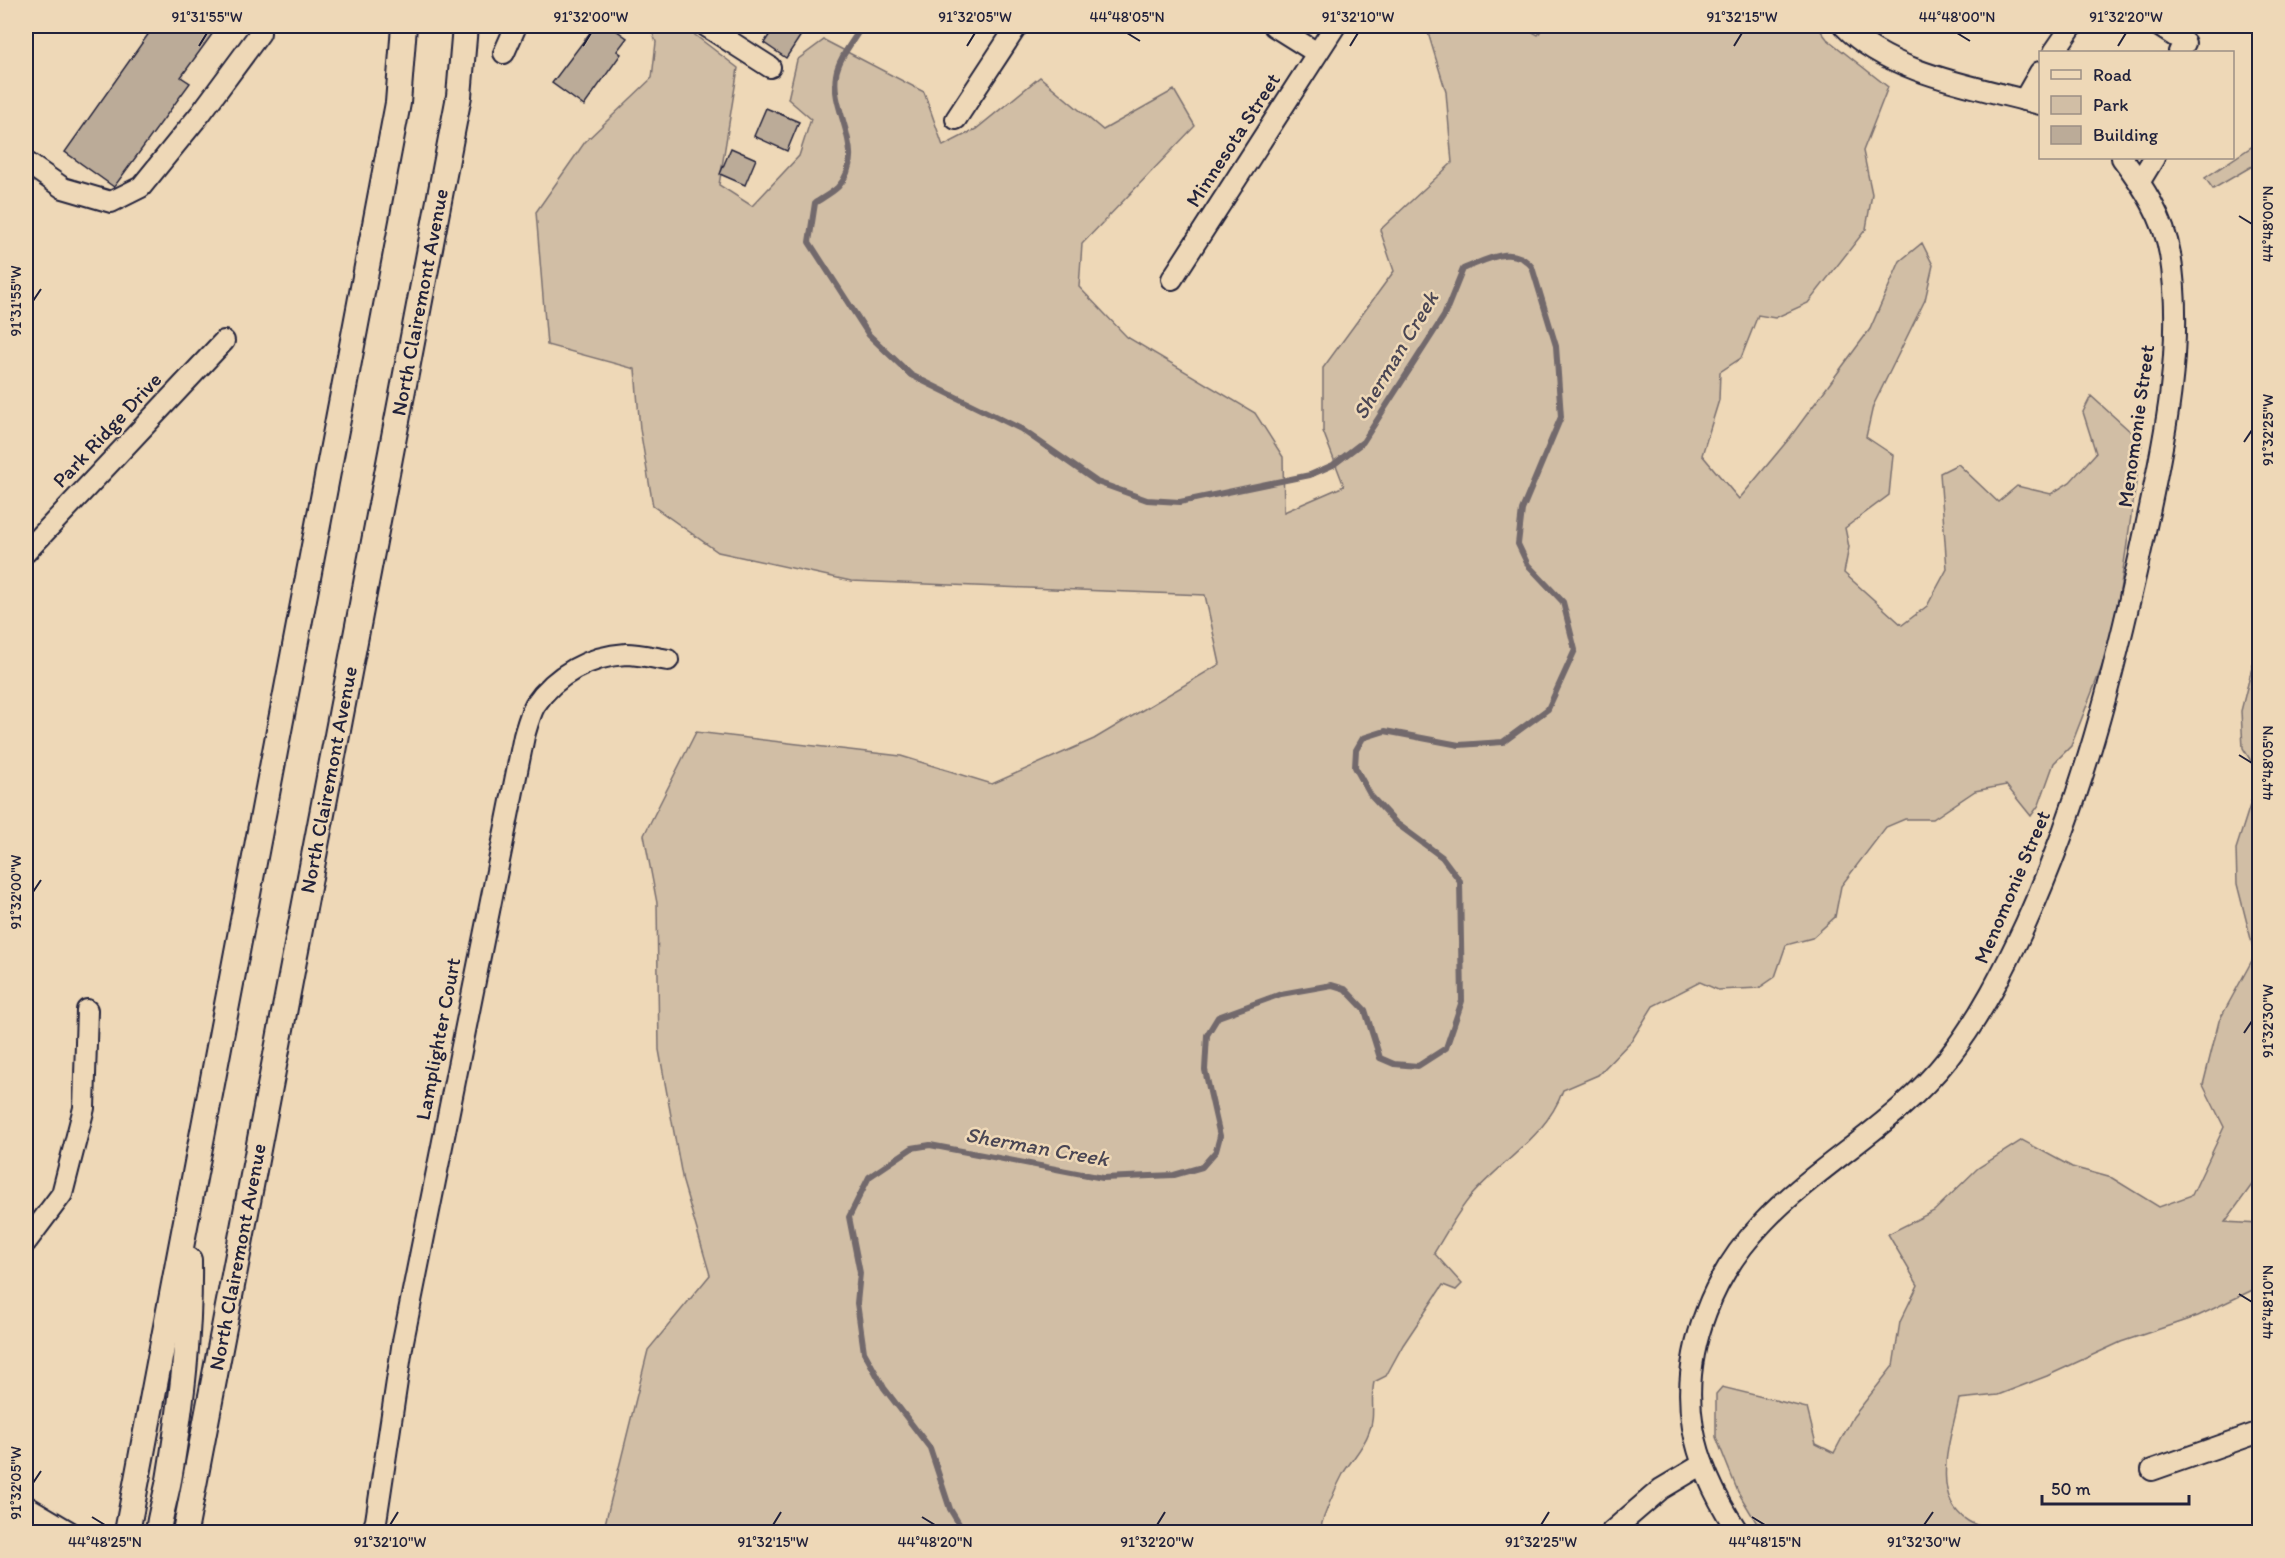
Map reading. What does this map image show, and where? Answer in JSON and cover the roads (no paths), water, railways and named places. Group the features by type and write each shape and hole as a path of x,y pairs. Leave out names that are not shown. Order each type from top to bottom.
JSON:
{"main road":[{"path":"127,1533 398,103 404,26"},
{"name":"North Clairemont Avenue","path":"185,1533 459,96 465,26"},
{"path":"158,1533 170,1479 186,1376 189,1331 189,1207"}],"street":[{"path":"504,53 516,26"},
{"path":"706,26 770,67"},
{"path":"956,119 1017,26"},
{"path":"1274,26 1317,53"},
{"name":"Minnesota Street","path":"1172,279 1335,26"},
{"path":"1844,26 1875,53 1898,64 2032,102 2039,76"},
{"path":"2055,51 2072,26"},
{"path":"2159,26 2185,43 2180,51"},
{"path":"26,162 63,188 111,202 141,187 201,113 260,33"},
{"name":"Menomonie Street","path":"1738,1533 1710,1484 1693,1434 1689,1385 1694,1351 1706,1313 1723,1274 1763,1220 1903,1106 1946,1060 1960,1041 2003,973 2043,886 2079,789 2115,671 2159,463 2168,405 2176,310 2169,251 2160,220 2140,181 2123,159"},
{"path":"2140,181 2153,159"},
{"name":"Park Ridge Drive","path":"26,552 224,341"},
{"name":"Lamplighter Court","path":"372,1533 376,1521 403,1341 524,736 534,707 549,688 568,672 602,658 627,654 668,660"},
{"path":"26,1242 62,1194 84,1108 87,1010"},
{"path":"2152,1470 2259,1432"},
{"path":"1611,1533 1661,1489 1703,1464"},
{"path":"26,1506 70,1533"}],"waterway":[{"name":"Sherman Creek","path":"862,26 843,56 836,75 838,103 849,146 850,160 847,174 838,187 815,203 809,242 869,335 911,375 1021,429 1097,482 1147,500 1180,502 1310,475 1333,465 1363,442 1444,316 1463,269 1499,256 1517,256 1532,267 1556,346 1561,417 1522,510 1518,544 1528,565 1563,602 1575,650 1548,709 1503,742 1459,745 1385,731 1363,738 1356,750 1355,767 1371,796 1396,823 1442,857 1460,881 1462,1001 1446,1048 1418,1066 1394,1064 1380,1058 1365,1010 1345,989 1332,985 1281,994 1218,1017 1207,1035 1205,1070 1220,1136 1216,1151 1202,1167 1174,1175 1103,1178 930,1145 912,1148 869,1177 849,1217 860,1273 857,1303 864,1352 884,1388 930,1448 950,1509 964,1532"}]}
